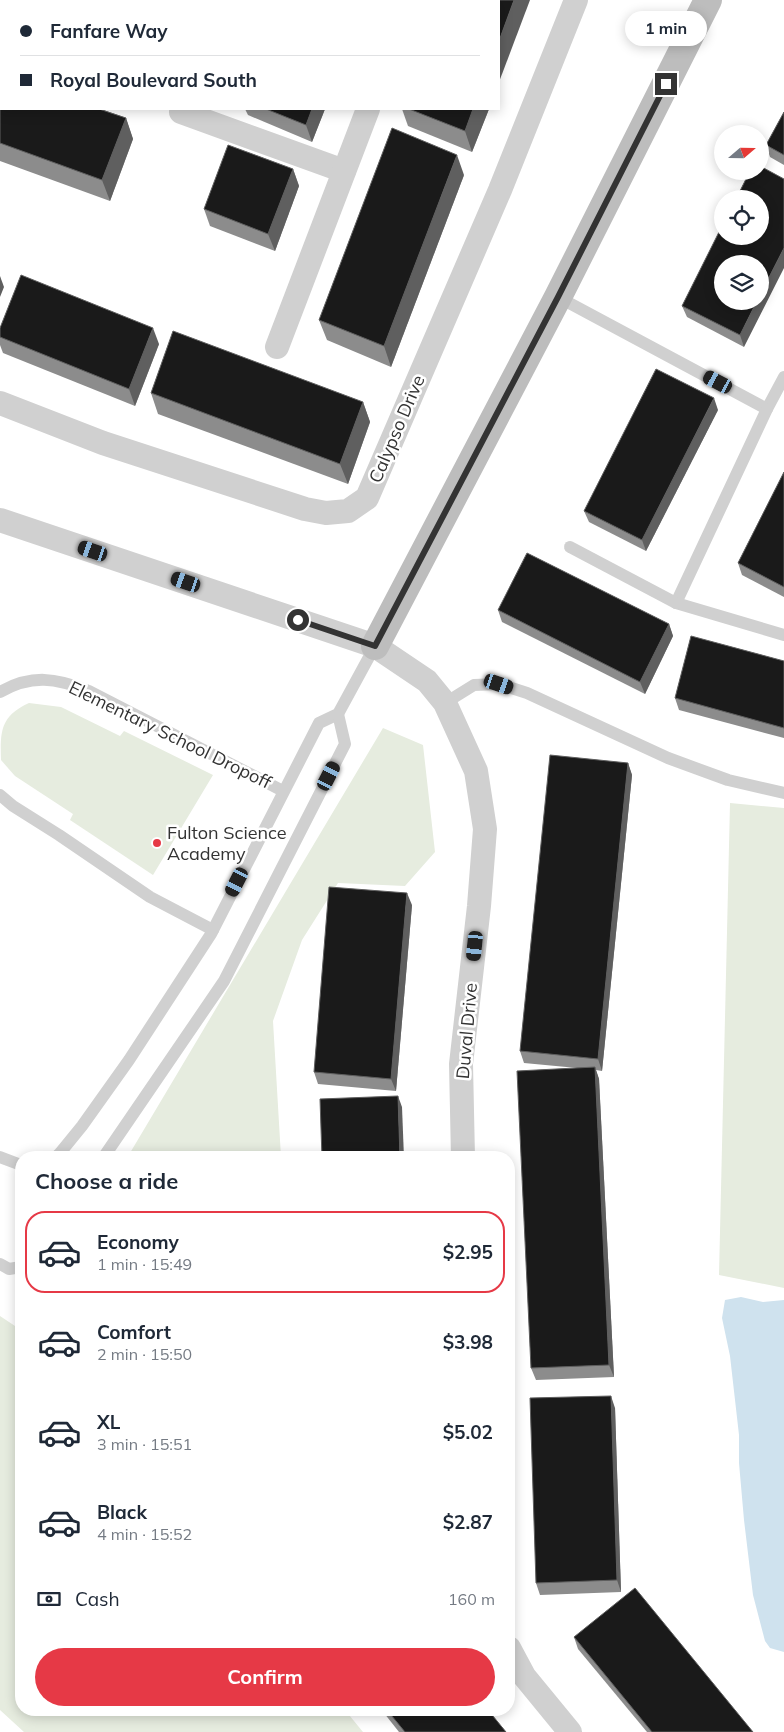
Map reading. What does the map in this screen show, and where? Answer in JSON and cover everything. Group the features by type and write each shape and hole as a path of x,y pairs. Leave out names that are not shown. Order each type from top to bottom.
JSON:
{"street":[{"name":"Calypso Drive","path":"0,403 103,443 305,509 326,513 348,511 367,498 500,190 576,0"},
{"path":"375,646 558,297 708,0"},
{"path":"178,110 344,171"},
{"path":"277,348 368,110"},
{"name":"Duval Drive","path":"0,520 375,646 427,681 445,703 476,771 485,829 479,906 461,1064 463,1151"},
{"path":"515,1659 524,1676 570,1732"}],"lane":[{"path":"558,297 768,409"},
{"path":"676,603 784,378"},
{"path":"570,547 676,603 784,635"},
{"path":"62,1151 129,1060 213,930 318,723 338,714 375,646"},
{"name":"Elementary School Dropoff","path":"0,692 15,684 33,680 67,682 89,691 283,792"},
{"path":"445,703 474,685 499,684 527,693 677,761 728,780 784,793"},
{"path":"108,1151 224,981 345,744 338,714"},
{"path":"0,795 13,806 59,835 150,898 213,930"},
{"path":"0,1157 15,1163"},
{"path":"0,1264 10,1269 15,1268"}],"shaded area":[{"path":"29,703 61,707 120,736 124,731 213,775 153,875 70,820 73,814 15,776 1,760 1,740 4,725 13,713"},
{"path":"383,728 423,745 435,852 405,886 338,883 302,940 273,1021 281,1151 131,1151"},
{"path":"730,803 784,808 784,1288 719,1275"},
{"path":"0,1316 15,1326 15,1716 350,1716 363,1732 24,1732 0,1710"}],"water":[{"path":"741,1297 763,1302 784,1300 784,1652 770,1648 765,1641 753,1595 739,1463 739,1435 730,1356 722,1318 725,1300"}],"building":[{"path":"500,0 514,0 500,38"},
{"path":"0,110 102,110 126,118 102,180 0,143"},
{"path":"268,110 312,110 306,125"},
{"path":"412,110 473,110 465,131"},
{"path":"784,112 784,155 769,147 769,140"},
{"path":"392,128 457,155 384,346 319,320"},
{"path":"228,145 293,169 268,234 204,209"},
{"path":"769,171 784,179 784,248 769,277 769,255 714,255 714,310 752,310 740,335 682,306 714,242 714,245 769,245 769,190 740,190 746,180 769,180"},
{"path":"21,275 153,328 129,389 0,337 0,328"},
{"path":"173,331 363,402 340,464 151,393"},
{"path":"656,369 714,398 642,540 584,511"},
{"path":"784,472 784,587 738,563"},
{"path":"527,553 669,624 640,682 498,610"},
{"path":"691,636 784,661 784,728 675,698"},
{"path":"550,755 628,763 598,1059 520,1051"},
{"path":"329,887 407,893 391,1079 314,1072"},
{"path":"595,1067 609,1365 531,1368 517,1071"},
{"path":"398,1096 400,1151 322,1151 320,1099"},
{"path":"611,1396 617,1580 536,1583 530,1398"},
{"path":"635,1588 753,1732 652,1732 574,1637"},
{"path":"392,1716 493,1716 506,1732 405,1732"}],"place":[{"name":"Fulton Science Academy","path":"157,843"}],"route":[{"path":"298,620 375,646 558,297 666,84"}]}
